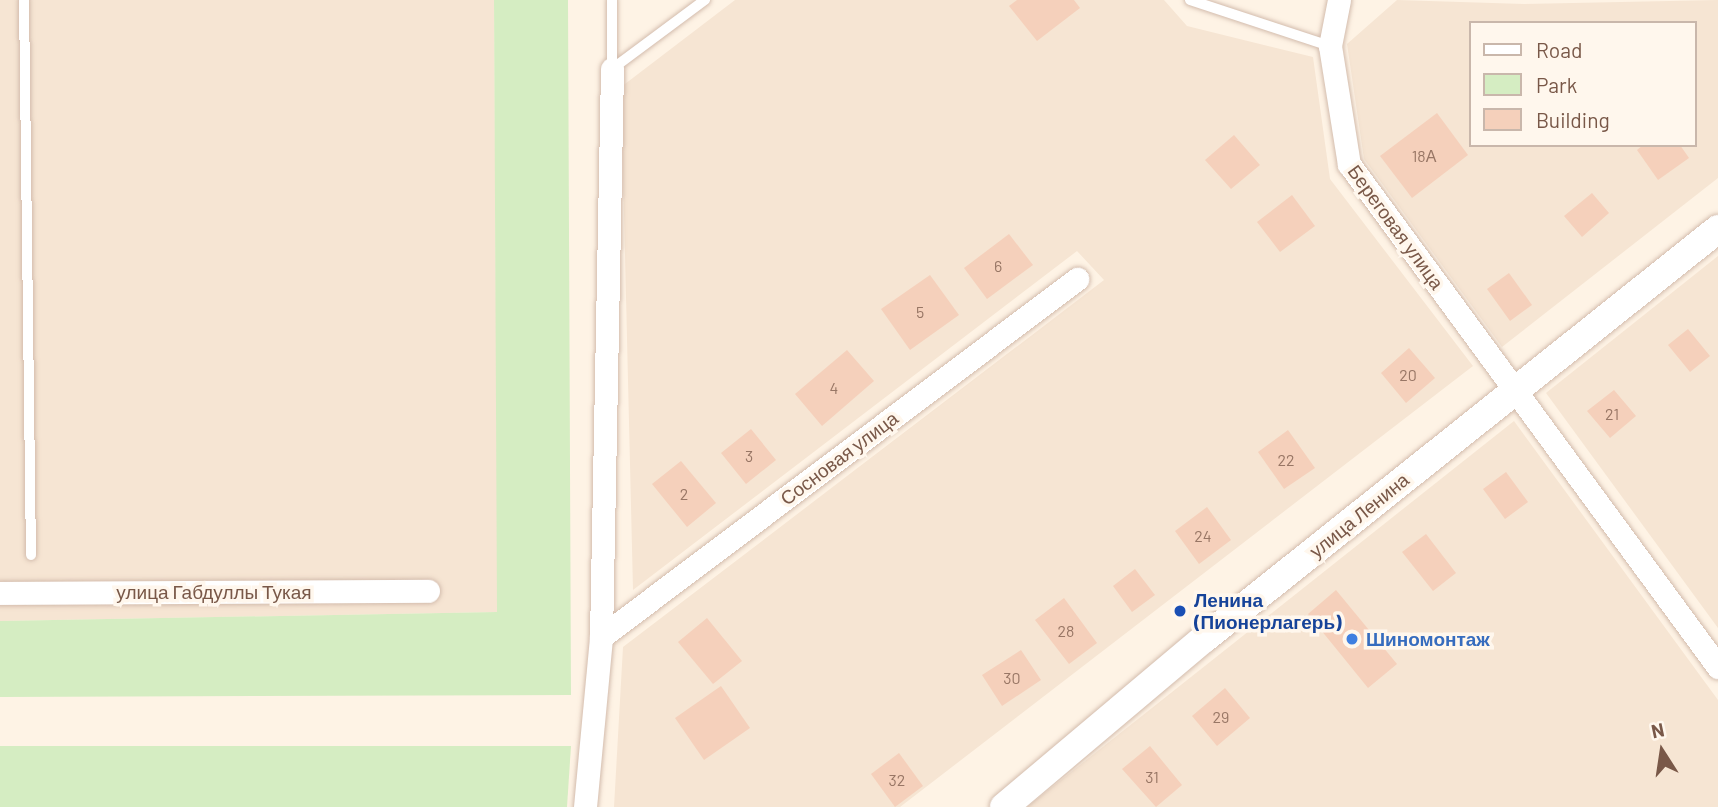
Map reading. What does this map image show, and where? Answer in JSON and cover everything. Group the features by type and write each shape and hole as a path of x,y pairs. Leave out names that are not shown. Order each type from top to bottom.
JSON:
{"street":[{"name":"Береговая улица","path":"1339,0 1330,46 1349,164 1718,667"},
{"path":"585,807 601,637 612,69"},
{"name":"улица Ленина","path":"1004,807 1205,638 1718,229"},
{"name":"Сосновая улица","path":"601,637 1077,279"},
{"name":"улица Габдуллы Тукая","path":"0,593 428,590"}],"lane":[{"path":"24,0 31,555"},
{"path":"612,0 612,69"},
{"path":"612,69 705,0"},
{"path":"1190,0 1330,46"}],"shaded area":[{"path":"0,0 494,0 498,612 0,621"},
{"path":"735,0 1164,0 1187,26 1313,57 1330,179 1473,366 900,807 614,807 623,647 1104,280 1077,251 633,590 621,87"},
{"path":"1397,0 1524,4 1718,0 1718,178 1502,347 1364,159 1347,44"},
{"path":"1718,256 1718,628 1546,393"},
{"path":"1514,421 1718,700 1718,807 1027,807"}],"green space":[{"path":"494,0 568,0 571,695 0,697 0,621 497,612"},
{"path":"0,746 571,746 567,807 0,807"}],"building":[{"path":"1017,0 1074,0 1080,8 1037,41 1009,6"},
{"path":"1437,113 1468,155 1412,198 1380,156"},
{"path":"1234,135 1260,165 1231,189 1205,160"},
{"path":"1641,147 1681,147 1689,158 1658,180 1637,150"},
{"path":"1592,193 1609,213 1582,237 1564,216"},
{"path":"1292,195 1315,226 1280,252 1257,222"},
{"path":"1009,234 1033,265 987,299 964,268"},
{"path":"1509,273 1532,305 1510,321 1487,289"},
{"path":"930,275 959,315 910,350 881,309"},
{"path":"1688,329 1710,356 1690,372 1668,345"},
{"path":"1409,348 1435,378 1406,403 1381,373"},
{"path":"847,350 874,381 822,426 795,394"},
{"path":"1614,390 1636,416 1610,438 1587,411"},
{"path":"751,429 776,460 746,484 721,453"},
{"path":"1288,430 1315,468 1284,489 1258,452"},
{"path":"681,461 716,503 687,527 652,484"},
{"path":"1506,472 1528,502 1505,519 1483,489"},
{"path":"1207,507 1231,540 1199,564 1175,531"},
{"path":"1426,534 1456,573 1433,591 1402,552"},
{"path":"1135,569 1155,595 1132,612 1113,586"},
{"name":"Шиномонтаж","path":"1336,590 1397,664 1368,688 1308,614"},
{"path":"1064,598 1097,643 1069,664 1035,620"},
{"path":"707,618 742,661 713,684 678,642"},
{"path":"1021,650 1041,680 1002,706 982,675"},
{"path":"721,686 750,728 704,760 675,718"},
{"path":"1225,688 1250,718 1217,746 1192,716"},
{"path":"1150,746 1182,785 1156,807 1122,769"},
{"path":"899,753 923,786 895,807 871,774"}],"place":[{"name":"Ленина (Пионерлагерь)","path":"1180,611"},
{"name":"Шиномонтаж","path":"1352,639"}]}
